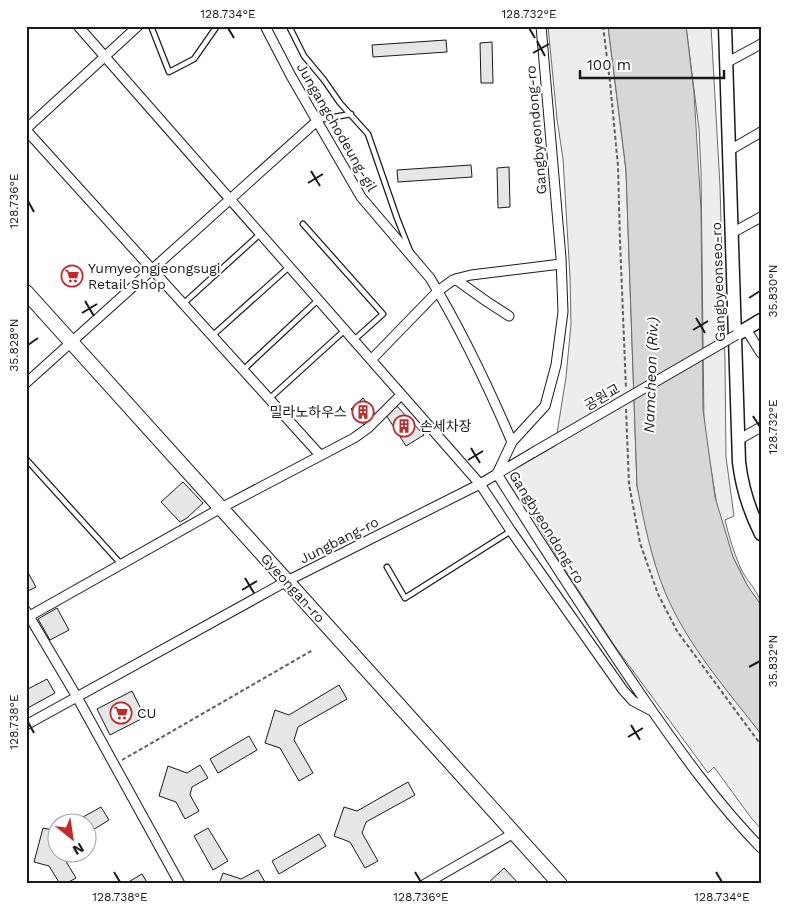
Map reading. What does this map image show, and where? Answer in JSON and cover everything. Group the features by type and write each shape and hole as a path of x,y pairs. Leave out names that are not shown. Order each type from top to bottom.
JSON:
{"main road":[{"name":"Gyeongan-ro","path":"26,292 560,884"}],"street":[{"path":"78,26 480,484 623,690 633,702 652,711"},
{"path":"138,26 26,130 320,455"},
{"name":"Jungangchodeung-gil","path":"265,26 316,121 361,197 413,257 438,291 474,357 512,442"},
{"name":"Gangbyeondong-ro","path":"540,26 561,264 563,312 556,365 545,406 512,442 497,474 588,618 673,741 733,819 761,848"},
{"name":"Gangbyeonseo-ro","path":"725,26 732,233 741,332 738,440 741,483 746,502 761,534"},
{"path":"726,63 761,44"},
{"path":"26,383 316,121"},
{"path":"730,150 761,132"},
{"path":"732,233 761,216"},
{"path":"371,360 438,291 455,279 472,275 561,264"},
{"path":"455,279 510,316"},
{"path":"761,320 741,332 761,353"},
{"name":"공원교","path":"534,452 741,332"},
{"path":"180,884 78,697 27,615 361,433 401,394"},
{"path":"738,440 761,427"},
{"name":"Jungbang-ro","path":"26,725 287,581 480,484 534,452"},
{"path":"425,884 514,832"}],"lane":[{"path":"151,26 169,72 194,59 217,26"},
{"path":"288,26 304,56 340,103 368,134 390,201 413,257"},
{"path":"316,121 351,114"},
{"path":"303,224 383,314 354,340"},
{"path":"183,304 260,234"},
{"path":"212,336 289,267"},
{"path":"243,370 318,300"},
{"path":"269,398 345,330"},
{"path":"26,459 121,564"},
{"path":"387,567 405,598 511,531"}],"path":[{"path":"116,764 313,650"}],"shaded area":[{"path":"548,26 608,26 626,170 637,486 654,558 666,593 690,639 761,734 761,829 714,767 708,773 614,645 560,562 512,481 513,470 555,446 566,377 571,324 563,159"},
{"path":"686,26 711,26 720,186 726,457 734,516 725,520 738,563 759,597 761,607 749,589 732,555 717,506 704,425 701,172 699,129"}],"water":[{"name":"Namcheon (Riv.)","path":"608,26 686,26 694,93 701,209 703,410 715,497 733,557 747,585 761,605 761,734 696,649 684,630 660,579 645,526 637,486 626,170"}],"building":[{"path":"446,40 447,52 373,57 372,45"},
{"path":"492,42 493,83 481,83 480,43"},
{"path":"471,165 472,177 398,182 397,170"},
{"path":"509,167 510,207 498,208 497,168"},
{"name":"밀라노하우스","path":"363,398 376,415 364,425 351,409"},
{"name":"손세차장","path":"394,403 424,435 406,446 386,415"},
{"path":"183,482 203,503 180,522 161,502"},
{"path":"26,569 36,587 26,592"},
{"path":"57,608 69,630 50,640 38,619"},
{"path":"47,679 55,693 26,709 26,690"},
{"path":"339,685 347,699 298,727 294,740 313,773 299,781 280,748 265,743 275,710 289,715"},
{"name":"CU","path":"132,691 145,717 110,735 97,709"},
{"path":"249,736 257,750 218,773 210,759"},
{"path":"200,765 208,778 192,787 190,795 199,811 185,819 176,802 159,796 168,766 187,773"},
{"path":"408,782 415,795 366,822 362,833 378,861 365,868 350,842 334,836 344,807 357,811"},
{"path":"101,807 109,820 98,827 98,812 92,812"},
{"path":"43,828 48,829 48,862 66,862 76,878 65,884 60,884 49,866 34,862"},
{"path":"208,828 228,861 213,870 194,836"},
{"path":"319,834 326,846 279,874 272,861"},
{"path":"504,868 519,884 487,884"},
{"path":"258,870 265,882 262,884 219,884 223,873 241,879"},
{"path":"142,874 148,884 125,884"}],"place":[{"name":"Yumyeongjeongsugi Retail Shop","path":"72,276"},
{"name":"밀라노하우스","path":"363,412"},
{"name":"손세차장","path":"404,426"},
{"name":"CU","path":"121,713"}]}
